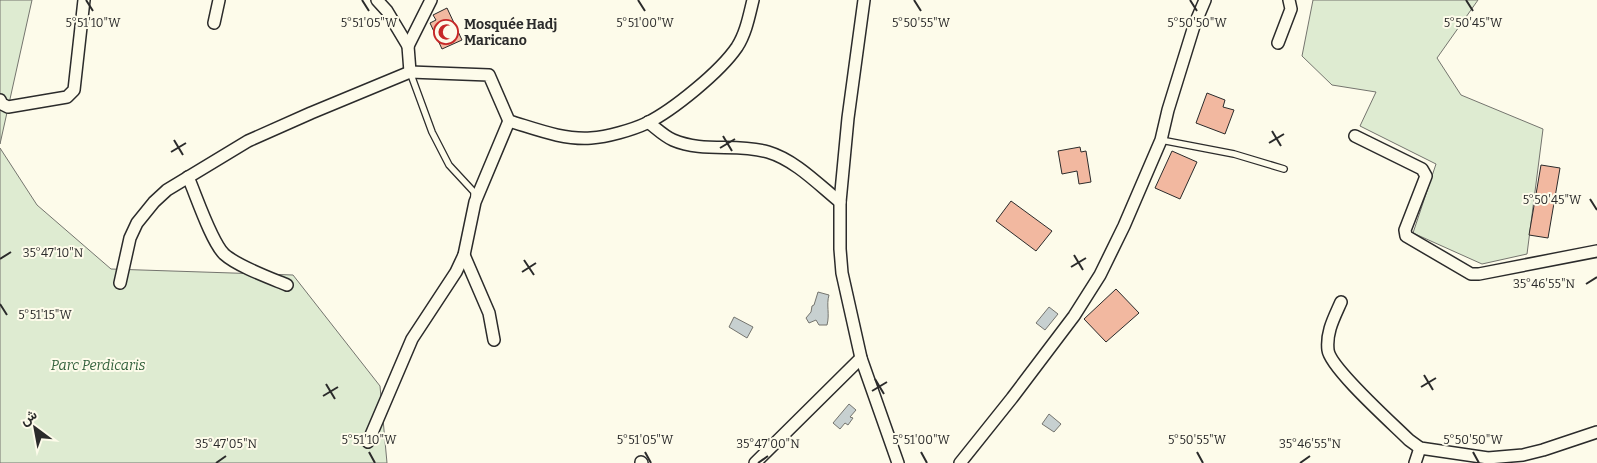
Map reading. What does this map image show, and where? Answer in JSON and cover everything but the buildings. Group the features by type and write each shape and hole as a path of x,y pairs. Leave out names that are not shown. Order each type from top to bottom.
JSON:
{"street":[{"path":"0,100 2,104 8,107 68,97 72,94 84,0"},
{"path":"214,23 219,0"},
{"path":"377,0 387,11 408,46 410,72"},
{"path":"408,46 431,0"},
{"path":"509,121 565,137 578,138 604,136 648,122 668,110 720,68 738,45 747,24 753,0"},
{"path":"864,0 848,118 840,202 839,240 842,273 861,358 898,463"},
{"path":"960,463 1074,316 1100,275 1124,226 1161,140 1168,110 1194,26 1205,0"},
{"path":"1278,43 1291,9 1289,0"},
{"path":"120,283 130,238 137,224 154,202 167,190 248,141 410,72 489,76 509,121 475,202 464,255 447,287 412,340 368,442"},
{"path":"648,122 672,140 706,147 746,148 768,152 786,160 812,178 840,202"},
{"path":"1355,136 1424,171 1426,176 1405,230 1406,236 1472,274 1597,251"},
{"path":"188,177 213,235 223,253 239,263 287,286"},
{"path":"464,255 489,313 494,340"},
{"path":"1341,302 1329,329 1330,357 1340,372 1409,440 1420,448 1488,458 1523,455 1597,432"},
{"path":"755,463 861,358"},
{"path":"1415,463 1420,448"}],"lane":[{"path":"410,72 432,132 449,165 474,192 475,202"},
{"path":"1161,140 1234,154 1284,169"}],"green space":[{"path":"0,0 32,0 0,144"},
{"path":"1313,0 1478,0 1437,58 1461,95 1543,129 1527,254 1482,264 1413,233 1436,164 1360,126 1376,92 1332,85 1302,56"},
{"name":"Parc Perdicaris","path":"0,148 37,205 111,269 293,275 380,386 387,463 0,463"}],"shaded area":[{"path":"818,292 829,295 827,325 819,325 816,320 809,323 806,318 811,312"},
{"path":"1049,307 1058,314 1045,330 1036,323"},
{"path":"734,317 753,327 747,338 729,327"},
{"path":"849,404 856,410 850,417 853,418 848,425 845,423 840,429 833,423"},
{"path":"1049,414 1061,424 1054,432 1042,424"}],"place":[{"name":"Mosquée Hadj Maricano","path":"446,32"}]}
